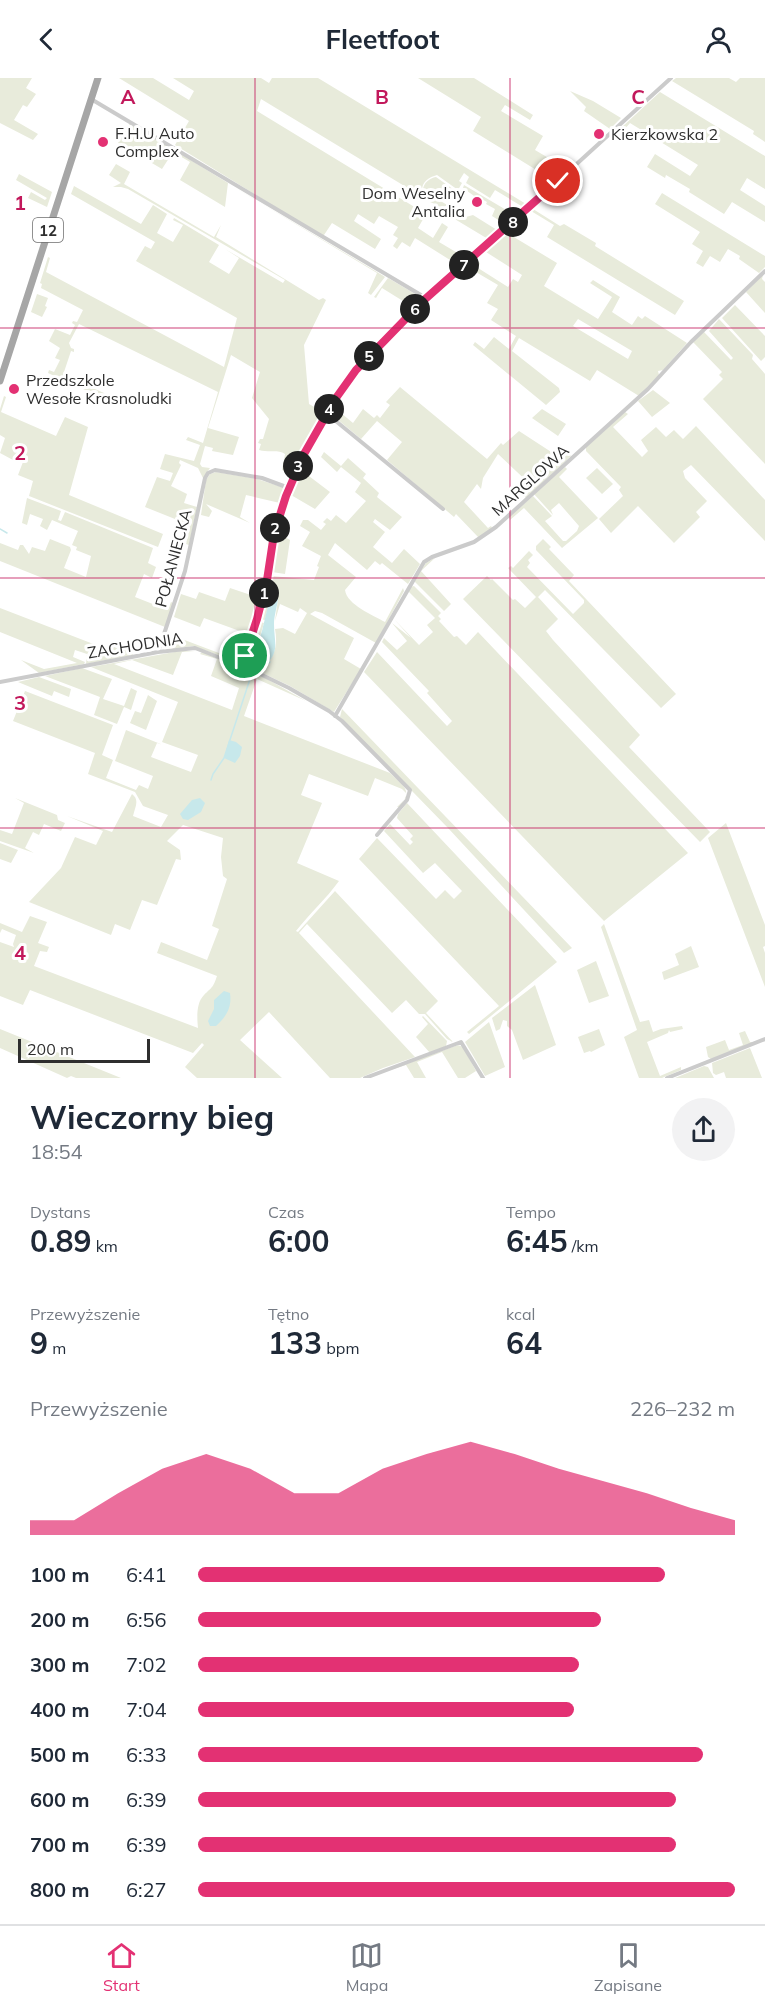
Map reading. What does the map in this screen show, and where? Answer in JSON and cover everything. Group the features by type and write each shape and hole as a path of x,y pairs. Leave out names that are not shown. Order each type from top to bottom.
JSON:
{"main road":[{"name":"12","path":"0,381 98,78"}],"street":[{"path":"242,666 267,580 274,534 289,488 326,413 356,370 426,298 671,78"},
{"path":"91,99 426,298"},
{"name":"MARGLOWA","path":"335,716 424,562 432,556 474,542 496,527 648,389 691,342 765,271"},
{"path":"326,413 443,509"},
{"name":"POŁANIECKA","path":"158,652 182,581 205,478 210,471 262,478 289,488"},
{"name":"ZACHODNIA","path":"0,682 158,652 195,648 242,666 289,688 335,716 410,790 407,800 377,835"},
{"path":"667,1078 765,1039"},
{"path":"365,1078 460,1042 483,1078"}],"green space":[{"path":"0,78 32,78 26,88 36,94 27,107 23,105 14,120 38,134 33,140 0,123"},
{"path":"119,78 153,78 189,100 194,91 173,78 261,78 269,83 272,78 318,78 526,204 523,207 495,190 490,198 466,183 469,177 464,173 459,181 462,183 458,190 437,175 426,180 422,190 459,212 458,215 464,219 473,215 497,230 488,239 433,206 435,204 430,202 431,199 413,188 411,190 261,99 257,111 426,214 418,228 433,238 442,223 448,227 439,242 466,258 458,265 415,238 410,247 402,242 397,249 393,246 398,238 393,235 398,227 379,216 374,224 358,214 354,221 381,239 375,249 332,223 324,235 321,235 175,145 189,121"},
{"path":"418,78 474,78 533,115 530,120 505,105 501,111 543,136 535,150 567,169 547,186 539,180 542,176 545,178 546,176 473,131 481,117"},
{"path":"676,78 729,78 736,82 740,78 765,78 765,142 753,134 754,131 672,81"},
{"path":"570,91 593,101 621,118 610,129 584,111 586,107"},
{"path":"660,92 765,156 765,189 747,178 740,190 765,206 765,222 732,202 724,214 689,192 690,189 647,167 655,154 690,176 698,165 630,123 624,130 622,127"},
{"path":"130,123 228,183 225,207 180,180 190,162 173,152 162,169 118,143"},
{"path":"116,164 130,172 124,184 214,237 221,225 216,237 319,300 323,298 326,300 304,345 309,404 323,412 291,473 282,470 285,454 259,450 261,444 258,443 260,439 263,439 269,419 252,398 260,372 231,355 208,428 239,437 233,455 212,451 213,448 205,446 200,464 202,467 210,468 203,478 198,468 180,460 181,465 171,486 187,494 184,503 197,507 189,545 186,544 190,525 145,507 157,477 170,481 173,473 160,469 165,454 194,461 200,445 186,440 188,437 203,443 218,392 79,324 69,343 74,352 71,351 63,375 120,400 118,405 48,373 49,370 54,372 60,360 55,358 60,348 49,341 55,329 70,335 75,325 73,321 77,322 83,310 41,288 40,283 48,257 50,258 46,272 224,367 237,318 136,261 145,246 151,249 155,242 71,194 74,186 141,224 153,205 167,214 157,233 173,242 183,225 173,220 174,218 219,245 209,262 229,274 239,258 225,249 283,283 285,280 128,189 113,187 121,183 109,175"},
{"path":"19,174 52,192 47,207 28,198 31,192 45,200 47,198 16,180"},
{"path":"436,177 457,192 455,195 442,188 445,190 443,195 439,191 442,196 436,198 423,190 427,181"},
{"path":"464,185 508,211 500,221 492,216 495,209 463,188"},
{"path":"234,187 385,277 371,295 368,293 377,273"},
{"path":"662,193 765,256 765,267 759,273 739,259 740,256 728,249 720,262 710,256 703,267 696,263 703,251 692,244 700,232 655,204"},
{"path":"533,209 560,226 564,224 596,243 595,246 684,301 675,315 547,237 554,225 531,211"},
{"path":"507,233 557,263 544,286 598,319 612,297 590,283 593,280 620,297 612,312 632,325 638,316 642,319 645,316 687,343 663,370 658,371 659,375 639,396 597,370 590,381 519,338 512,351 559,388 560,392 546,405 473,345 475,342 484,349 494,337 509,349 516,336 491,320 498,309 487,303 498,285 469,268 476,261 480,263 478,268 508,287 513,279 518,282 522,275 486,252","holes":["578,319 632,351 628,359 573,326"]},
{"path":"763,275 762,279 765,282 765,313 746,292"},
{"path":"388,278 417,295 418,301 411,306 382,288 376,298 374,297"},
{"path":"37,294 48,298 42,317 31,312"},
{"path":"735,305 765,336 765,357 761,361 722,318"},
{"path":"719,319 753,355 752,359 765,374 765,464 703,399 723,379 719,375 722,372 693,342 704,332 731,360 733,358 709,331"},
{"path":"400,387 487,459 501,443 503,445 519,431 562,459 569,453 571,456 526,498 524,496 533,487 498,454 483,478 481,489 477,484 464,502 488,528 491,526 492,528 479,538 456,514 454,517 387,460 402,442 377,421 361,439 331,414 335,408 353,423 363,409 374,418 377,415 380,418 390,405 386,402"},
{"path":"653,390 670,403 652,417 638,401"},
{"path":"4,396 6,397 1,412 56,436 65,417 88,427 69,495 163,534 158,547 29,496 33,481 18,475 23,462 0,453 5,438 0,435 0,409"},
{"path":"542,409 566,424 558,436 532,418"},
{"path":"625,412 628,414 613,427 642,457 648,451 641,440 656,427 666,437 674,430 683,439 696,426 765,500 765,541 691,465 683,471 685,478 707,501 696,512 700,517 674,543 638,506 611,533 599,519 623,496 619,490 621,487 586,451 586,447"},
{"path":"324,452 341,466 348,458 366,474 363,478 379,493 377,497 402,517 390,530 375,519 373,522 385,532 373,547 392,563 404,549 420,564 408,584 382,563 380,565 375,561 367,570 335,543 328,555 356,577 345,590 350,600 385,622 403,588 404,591 376,643 322,613 315,611 310,614 354,638 344,659 361,669 334,712 290,686 250,667 248,662 260,622 264,623 253,660 254,666 262,668 270,660 274,651 275,629 283,628 295,634 307,613 300,608 298,612 280,604 275,621 278,599 271,594 265,620 261,619 272,576 314,580 321,556 302,546 310,532 300,526 303,520 308,520 321,530 327,518 331,521 336,515 346,523 366,501 355,492 361,483 341,467 337,472 321,457"},
{"path":"565,467 567,469 559,477 598,518 562,548 524,508 510,520 509,517 533,496 552,516 545,521 563,541 566,541 579,526 559,503 551,510 553,515 534,494"},
{"path":"597,468 613,484 602,494 586,478"},
{"path":"301,470 330,492 315,509 291,495"},
{"path":"216,472 257,479 285,488 280,503 246,495 240,517 250,523 206,504 212,511 209,517 201,515 206,480 210,474"},
{"path":"27,498 61,511 58,520 61,521 65,512 153,548 148,563 156,567 152,578 144,574 135,597 168,610 171,602 173,603 165,627 0,561 0,543 18,550 20,545 23,545 29,554 32,547 45,551 50,539 70,547 64,568 86,577 91,556 76,550 77,547 72,545 78,531 52,520 47,530 40,526 43,519 30,514 27,525 22,523"},
{"path":"278,533 290,540 285,574 272,572"},
{"path":"543,539 551,547 549,549 574,575 569,581 676,694 661,708 545,590 538,597 558,619 546,631 640,735 629,747 710,832 700,842 463,599 487,576 525,608 536,597 508,568 511,566 513,568 529,551 533,555 528,560 530,563 527,567 573,614 584,603 584,600 536,550 536,546"},
{"path":"436,557 421,571 451,604 444,611 414,581 426,563"},
{"path":"261,585 259,600 257,599 256,602 258,603 247,639 248,634 204,618 200,627 174,617 181,594 196,599 199,592 225,601 230,588 257,597"},
{"path":"414,586 441,613 438,616 441,619 439,621 454,637 457,636 466,645 478,632 688,853 604,921 364,672 377,652 447,726 452,721 427,693 429,691 382,642 384,638 397,650 407,641 392,623 411,638 394,619 419,645 433,632 427,625 435,618 408,591"},
{"path":"0,608 109,650 112,644 131,651 133,655 86,664 87,654 75,650 73,657 85,662 84,664 39,673 21,660 44,669 77,663 0,632"},
{"path":"166,633 232,658 232,660 193,646 165,650 162,646"},
{"path":"180,651 195,651 182,652 173,675 132,660 114,664 232,710 239,688 211,676 217,659 200,654 202,652 267,679 306,701 257,679 244,716 390,773 403,785 406,793 402,789 375,778 368,796 309,774 301,795 322,803 297,863 339,881 296,931 298,932 335,891 438,1001 426,1013 453,1042 447,1039 425,1014 419,1014 406,1000 392,1013 307,924 299,933 415,1057 360,1078 330,1078 269,1012 240,1040 282,1078 197,1078 185,1067 204,1045 202,1043 193,1053 30,990 23,1005 0,996 0,942 14,947 16,935 2,929 0,933 0,923 22,932 30,916 47,922 38,943 49,947 47,952 40,951 34,966 198,1028 198,1006 217,976 157,953 161,942 207,960 219,929 212,926 227,879 223,876 221,857 223,838 183,825 167,841 180,850 181,860 176,859 157,905 142,900 130,930 115,924 111,935 29,902 61,868 75,837 96,845 103,831 67,816 112,832 132,794 136,801 133,816 161,827 168,815 143,806 135,792 88,774 95,753 13,721 25,691 7,684 113,725 102,755 113,760 106,778 136,790 139,785 148,789 153,776 115,761 126,730 163,745 157,743 151,757 191,772 198,755 162,742 178,702 91,667"},
{"path":"82,668 112,679 103,699 124,706 131,688 137,691 131,710 124,707 117,724 94,715 100,697 45,676"},
{"path":"39,677 71,689 69,697 54,691 52,696 18,682"},
{"path":"148,695 157,701 146,730 130,723 135,711 141,713"},
{"path":"342,709 572,948 564,953 448,828 340,717"},
{"path":"15,798 57,815 58,820 65,823 61,831 44,824 39,835 33,832 25,848 34,853 0,841 0,830 12,834 24,803"},
{"path":"407,803 557,962 469,1034 467,1032 499,1006 359,859 377,838 436,899 445,890 454,899 462,891 435,863 423,873 384,831 390,824 410,845 413,842 410,839 413,836 397,818"},
{"path":"726,823 765,925 765,946 763,947 765,987 708,838"},
{"path":"0,843 18,850 11,863 0,859"},
{"path":"604,924 640,1022 649,1020 653,1032 682,1026 683,1029 670,1032 669,1030 668,1033 647,1042 660,1076 681,1067 681,1070 662,1078 639,1078 624,1037 637,1030 601,927"},
{"path":"691,946 699,967 664,980 662,972 679,965 675,954"},
{"path":"596,961 609,996 589,1003 577,970"},
{"path":"535,985 556,1045 523,1060 512,1030 507,1026 507,1021 503,1020 500,1029 496,1031 492,1018"},
{"path":"423,1016 447,1041 446,1046 430,1053 416,1037 428,1024"},
{"path":"489,1022 505,1067 485,1076 465,1042"},
{"path":"0,1029 121,1078 71,1076 67,1078 0,1048"},
{"path":"599,1029 605,1045 584,1053 578,1037"},
{"path":"745,1031 750,1042 754,1042 711,1059 708,1057 706,1047 725,1040 729,1050 743,1045 739,1033"},
{"path":"458,1045 463,1047 476,1071 465,1078 458,1078 442,1052 417,1062 426,1078 414,1078 406,1065 387,1071"},
{"path":"750,1048 762,1078 726,1078 724,1072 716,1075 713,1073 712,1063"},
{"path":"704,1066 708,1067 714,1078 675,1078"}],"water":[{"path":"271,593 278,599 274,621 275,648 272,657 262,668 256,667 253,660"},
{"path":"229,740 242,747 235,763 224,758"},
{"path":"200,798 205,803 201,812 188,820 183,819 180,814 192,800"},
{"path":"224,991 230,993 228,1011 216,1026 210,1026 208,1021 214,1009 214,1000"}],"waterway":[{"path":"0,529 7,533"},
{"path":"255,669 262,668 270,662"},
{"path":"211,780 224,758 252,673"}],"place":[{"name":"Kierzkowska 2","path":"599,134"},
{"name":"F.H.U Auto Complex","path":"103,142"},
{"name":"Dom Weselny Antalia","path":"477,202"},
{"name":"Przedszkole Wesołe Krasnoludki","path":"14,389"}],"route":[{"path":"245,656 267,580 274,534 286,496 304,454 336,398 350,377 402,321 558,181"}]}
